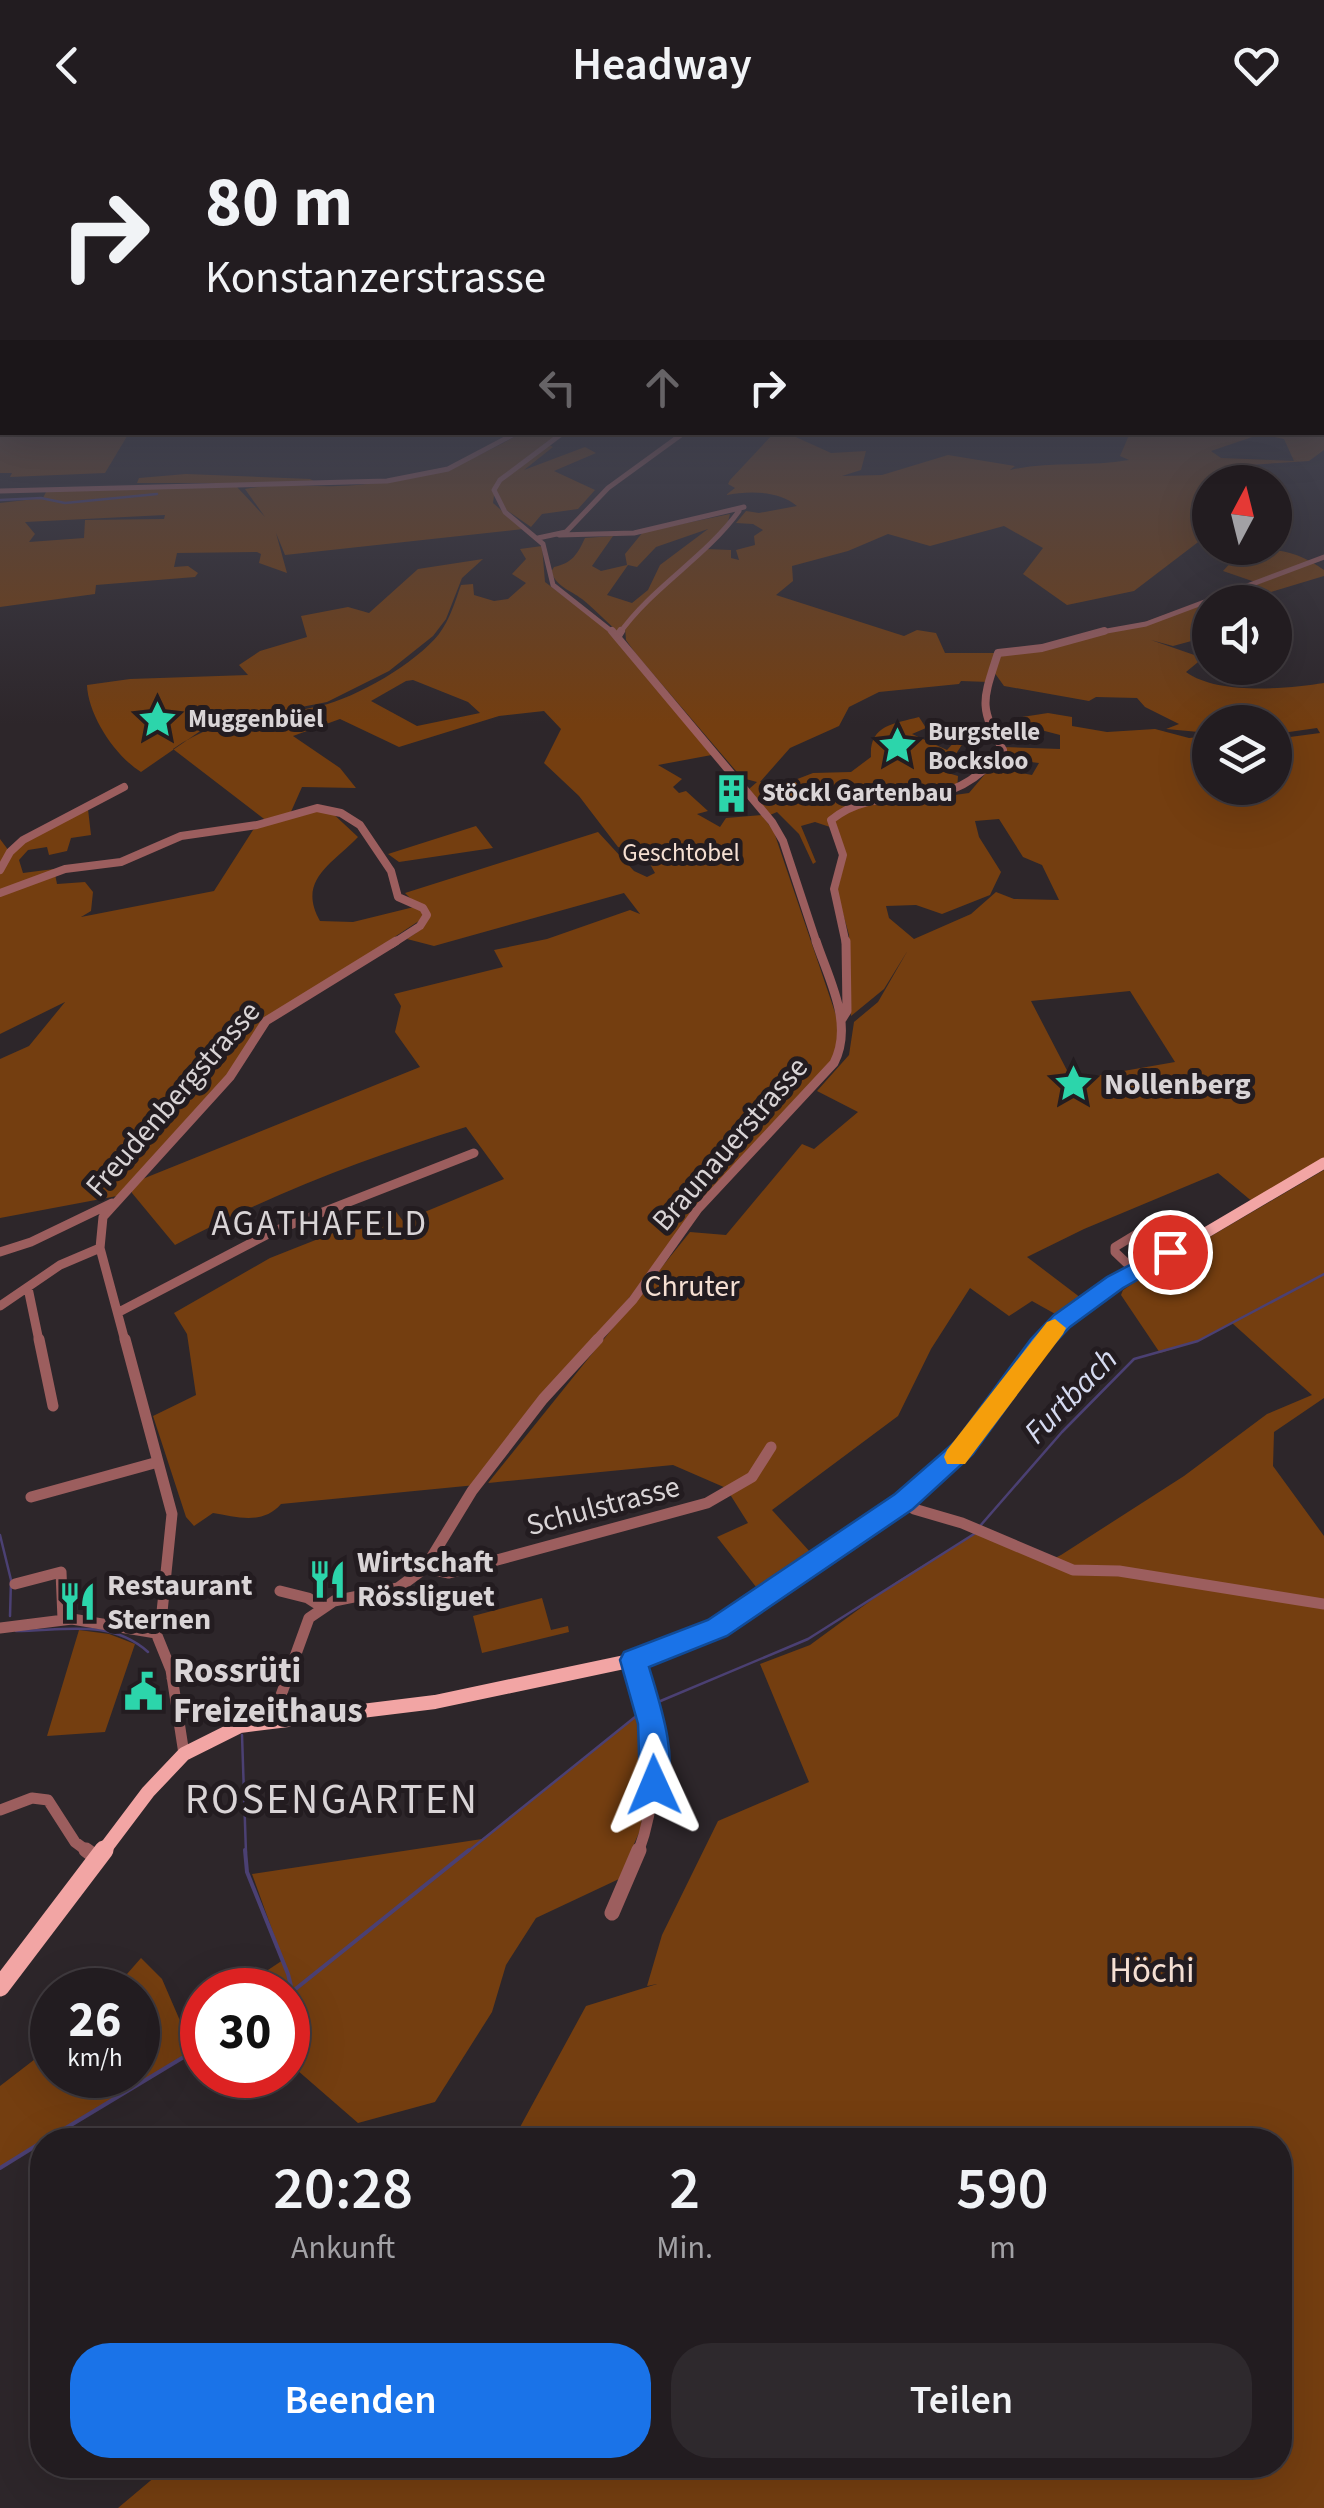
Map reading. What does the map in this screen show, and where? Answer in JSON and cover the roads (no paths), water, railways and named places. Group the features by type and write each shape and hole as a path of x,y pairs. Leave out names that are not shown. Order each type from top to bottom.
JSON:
{"main road":[{"path":"0,1987 161,1776 184,1754 231,1729 272,1720 423,1705 634,1660 717,1628 904,1502 965,1448 1049,1334 1075,1310 1324,1162"}],"street":[{"path":"500,503 505,512 546,548 553,584 618,636 682,709 777,831 842,1020"},
{"path":"559,535 592,503"},
{"path":"538,538 634,533 744,508 637,610 618,636"},
{"name":"Braunauerstrasse","path":"322,1607 338,1600 392,1590 425,1568 472,1491 543,1399 633,1300 698,1209 836,1060 844,1040 842,1020 848,1011 847,939 834,886 843,855 831,820 837,812 857,806 942,797 970,786 984,774 1003,750 984,716 986,690 998,653 1042,648 1078,636 1146,624 1324,557"},
{"path":"0,870 10,852 23,840 124,787"},
{"name":"Freudenbergstrasse","path":"0,892 66,869 121,862 181,836 253,826 317,808 341,814 360,825 394,877 398,897 427,913 420,926 266,1021 230,1077 112,1202 103,1217 100,1248 172,1523 156,1633"},
{"path":"119,1312 272,1232 474,1153"},
{"path":"0,1252 30,1242 112,1202"},
{"path":"1135,1271 1115,1246 1148,1227"},
{"path":"0,1306 60,1265 100,1248"},
{"path":"28,1288 53,1406"},
{"name":"Schulstrasse","path":"425,1568 449,1573 708,1504 752,1477 772,1446"},
{"path":"32,1497 158,1462"},
{"path":"904,1502 1073,1570 1119,1571 1324,1604"},
{"path":"15,1584 61,1572 63,1619"},
{"path":"272,1720 305,1625 322,1607 308,1598 280,1591"},
{"path":"0,1628 63,1619 156,1633 172,1678 184,1754"},
{"path":"612,1913 644,1842 652,1814 655,1766 650,1715 634,1660"},
{"path":"172,1678 292,1661"},
{"path":"0,1810 32,1798 48,1800 75,1842 97,1858"}],"waterway":[{"name":"Furtbach","path":"980,1526 1062,1432 1134,1359 1198,1341 1324,1274"},
{"name":"Furtbach","path":"651,1705 808,1639 974,1534"},
{"path":"0,1535 11,1580 10,1616"},
{"path":"16,1631 102,1630 133,1641 148,1652"},
{"path":"188,1666 212,1667"},
{"path":"232,1700 238,1716"},
{"name":"Furtbach","path":"466,1853 640,1713"},
{"path":"242,1735 246,1853"},
{"path":"245,1850 247,1872 286,1968"},
{"name":"Furtbach","path":"310,1977 469,1850"},
{"path":"66,2128 180,2059"},
{"path":"0,2168 30,2149"}],"place":[{"name":"Muggenbüel","path":"158,719"},
{"name":"Burgstelle Bocksloo","path":"898,746"},
{"name":"Stöckl Gartenbau","path":"732,793"},
{"name":"Nollenberg","path":"1074,1084"},
{"name":"Wirtschaft Rössliguet","path":"327,1579"},
{"name":"Restaurant Sternen","path":"77,1602"},
{"name":"Rossrüti Freizeithaus","path":"143,1691"}],"district":[{"name":"AGATHAFELD","path":"320,1224"},
{"name":"ROSENGARTEN","path":"332,1800"}],"park label":[{"name":"Geschtobel","path":"681,853"},
{"name":"Chruter","path":"692,1286"},
{"name":"Höchi","path":"1152,1971"}]}
